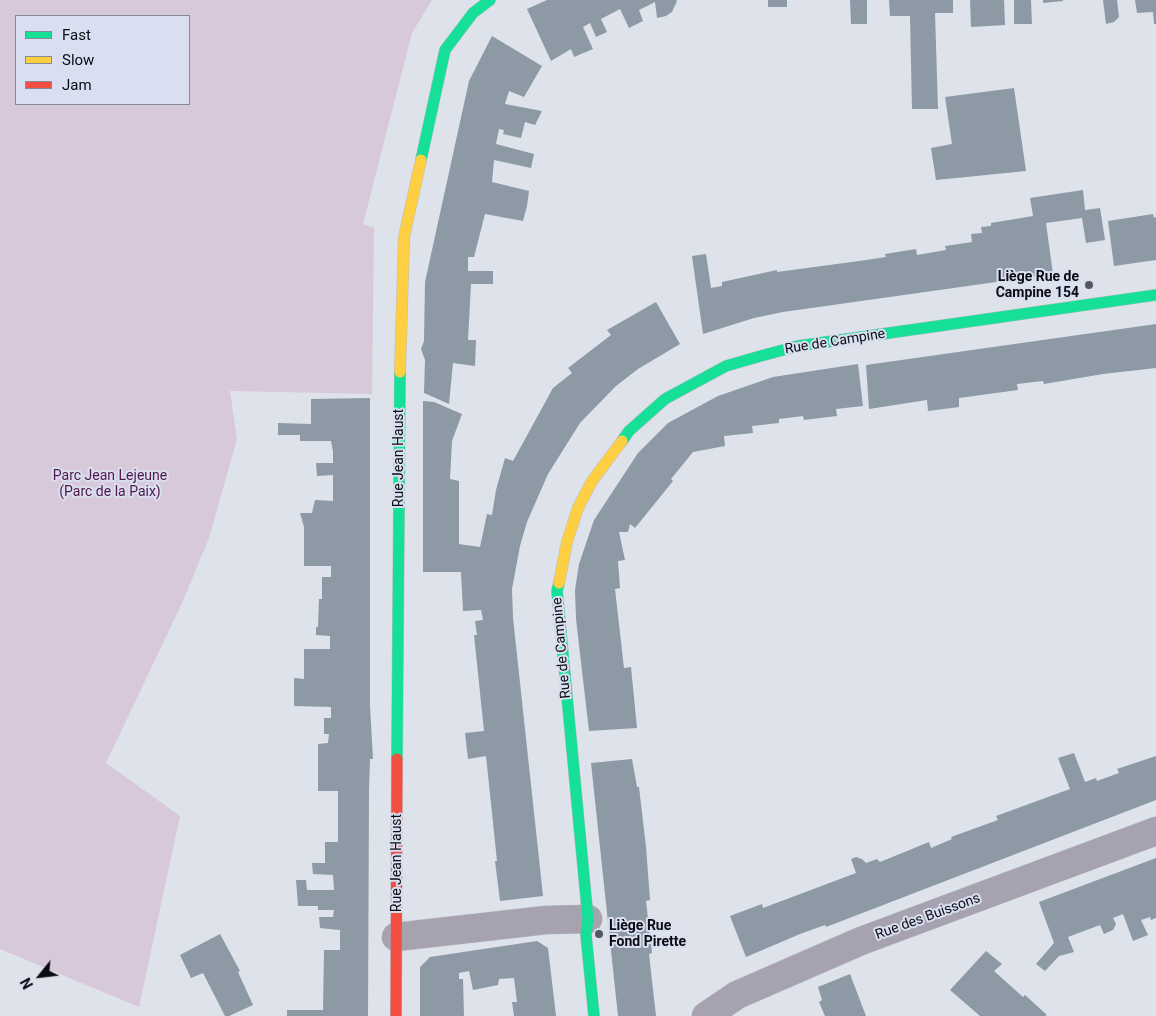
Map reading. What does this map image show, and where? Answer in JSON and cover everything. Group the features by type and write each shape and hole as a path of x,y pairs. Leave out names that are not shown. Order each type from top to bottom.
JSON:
{"street":[{"name":"Rue Jean Haust","path":"396,1016 400,322 404,238 445,50 473,13 490,0"},
{"name":"Rue de Campine","path":"594,1016 586,935 588,919 557,591 567,542 578,508 592,481 629,431 664,399 726,366 757,356 798,346 1156,295"},
{"name":"Rue des Buissons","path":"706,1016 737,994 862,941 1156,831"},
{"path":"396,937 546,920 588,919"}],"green space":[{"name":"Parc Jean Lejeune (Parc de la Paix)","path":"0,0 432,0 412,33 363,224 374,228 372,394 230,391 237,439 209,538 183,601 106,763 180,816 139,1007 0,949"}],"building":[{"path":"547,0 677,1 672,12 666,16 657,18 655,2 639,10 643,21 629,28 620,9 601,19 607,32 596,37 590,23 583,27 593,49 574,57 571,49 551,61 527,9"},
{"path":"768,0 787,0 787,7 768,7"},
{"path":"850,0 867,0 867,24 851,24"},
{"path":"889,0 953,0 953,13 935,13 938,109 912,109 910,16 890,16"},
{"path":"970,0 1004,0 1005,25 971,27"},
{"path":"1014,0 1031,0 1032,24 1014,24"},
{"path":"1043,0 1063,0 1063,1 1043,3"},
{"path":"1103,0 1117,0 1119,17 1114,22 1106,24"},
{"path":"1135,0 1156,0 1156,24 1154,24 1153,12 1137,13"},
{"path":"492,36 542,66 524,97 509,91 505,104 542,111 535,125 525,122 521,138 503,134 504,130 499,129 496,144 534,154 531,168 494,160 492,182 529,191 527,206 523,221 485,214 474,257 468,257 468,271 493,271 493,284 471,284 468,340 476,340 475,366 453,363 449,404 424,393 425,360 421,349 424,341 425,282 469,81"},
{"path":"1014,88 1026,171 936,180 931,148 952,144 945,97"},
{"path":"1083,190 1085,210 1100,208 1105,240 1086,243 1082,218 1046,223 1053,274 783,312 754,318 703,334 692,256 706,254 711,288 722,286 722,282 777,270 777,272 886,257 885,254 916,249 917,255 946,250 945,246 972,242 971,234 982,233 981,227 991,226 991,223 1033,216 1030,198"},
{"path":"1153,214 1154,218 1156,217 1156,260 1114,266 1108,221"},
{"path":"656,302 680,344 638,369 616,386 580,423 548,474 527,522 520,546 512,589 513,618 543,896 500,901 486,756 468,759 465,733 484,731 474,635 477,635 475,621 483,620 481,610 463,611 461,572 423,572 423,401 434,402 462,414 452,441 450,479 459,481 459,544 480,547 487,514 492,515 496,490 505,458 513,461 553,388 572,373 568,368 611,335 607,330"},
{"path":"1156,324 1156,368 1103,374 1044,384 1043,381 1017,384 1018,390 959,398 959,407 928,411 927,400 869,409 866,365"},
{"path":"858,364 863,406 836,409 837,416 804,420 803,416 779,419 779,423 752,426 753,433 724,436 725,446 693,452 671,479 673,481 635,528 630,524 628,532 619,532 625,560 618,561 620,588 615,589 624,668 631,667 637,728 589,731 576,619 575,590 579,564 594,520 638,453 668,423 718,396 773,377"},
{"path":"370,398 370,706 373,759 370,759 369,792 368,1016 287,1016 287,1010 323,1010 324,950 340,950 340,930 320,928 319,917 333,917 334,910 318,910 318,906 298,906 296,880 306,880 307,890 334,890 333,875 313,874 312,863 325,863 325,842 338,842 338,791 318,791 318,744 328,743 329,734 324,734 324,718 331,718 331,707 294,706 294,678 304,679 304,649 330,649 330,636 316,635 316,627 318,627 319,599 322,599 322,577 331,577 331,566 304,566 304,527 300,513 312,513 315,500 333,501 333,475 317,476 316,463 333,463 333,452 331,441 300,441 300,435 278,435 278,423 311,424 311,399"},
{"path":"1074,753 1085,782 1096,778 1097,781 1119,773 1117,769 1156,756 1156,800 826,927 825,925 800,934 746,957 730,916 762,904 763,908 856,873 851,859 856,857 866,863 877,859 880,862 929,842 931,848 952,839 951,837 998,820 996,816 1070,789 1058,758"},
{"path":"632,759 637,787 639,787 646,847 650,900 646,901 652,953 649,954 656,1016 618,1016 591,763"},
{"path":"1156,858 1156,918 1151,920 1150,917 1141,920 1148,935 1133,941 1123,914 1113,918 1116,924 1113,930 1104,934 1100,925 1068,937 1074,952 1059,956 1045,971 1036,964 1054,943 1039,902"},
{"path":"220,934 240,971 238,972 253,1005 229,1016 225,1016 203,973 191,978 180,955"},
{"path":"537,941 548,948 556,1016 514,1016 512,1002 517,1002 514,978 499,979 498,985 473,990 469,971 459,973 459,979 463,979 464,1016 420,1016 420,967 430,957"},
{"path":"986,951 1002,964 994,971 1047,1015 980,1016 950,990"},
{"path":"850,974 866,1016 825,1016 819,1002 822,1000 818,987"}],"traffic: fast":[{"path":"421,160 445,50 473,13 490,0"},
{"path":"622,441 629,431 665,399 726,366 757,357 798,346 1156,295"},
{"path":"397,759 400,372"},
{"path":"559,583 557,591 588,919 586,935 594,1016"}],"traffic: slow":[{"path":"400,372 404,237 421,160"},
{"path":"559,583 567,542 578,508 592,481 622,441"}],"traffic: jam":[{"path":"396,1016 397,759"}],"place":[{"name":"Liège Rue de Campine 154","path":"1089,285"},
{"name":"Liège Rue Fond Pirette","path":"599,934"}]}
